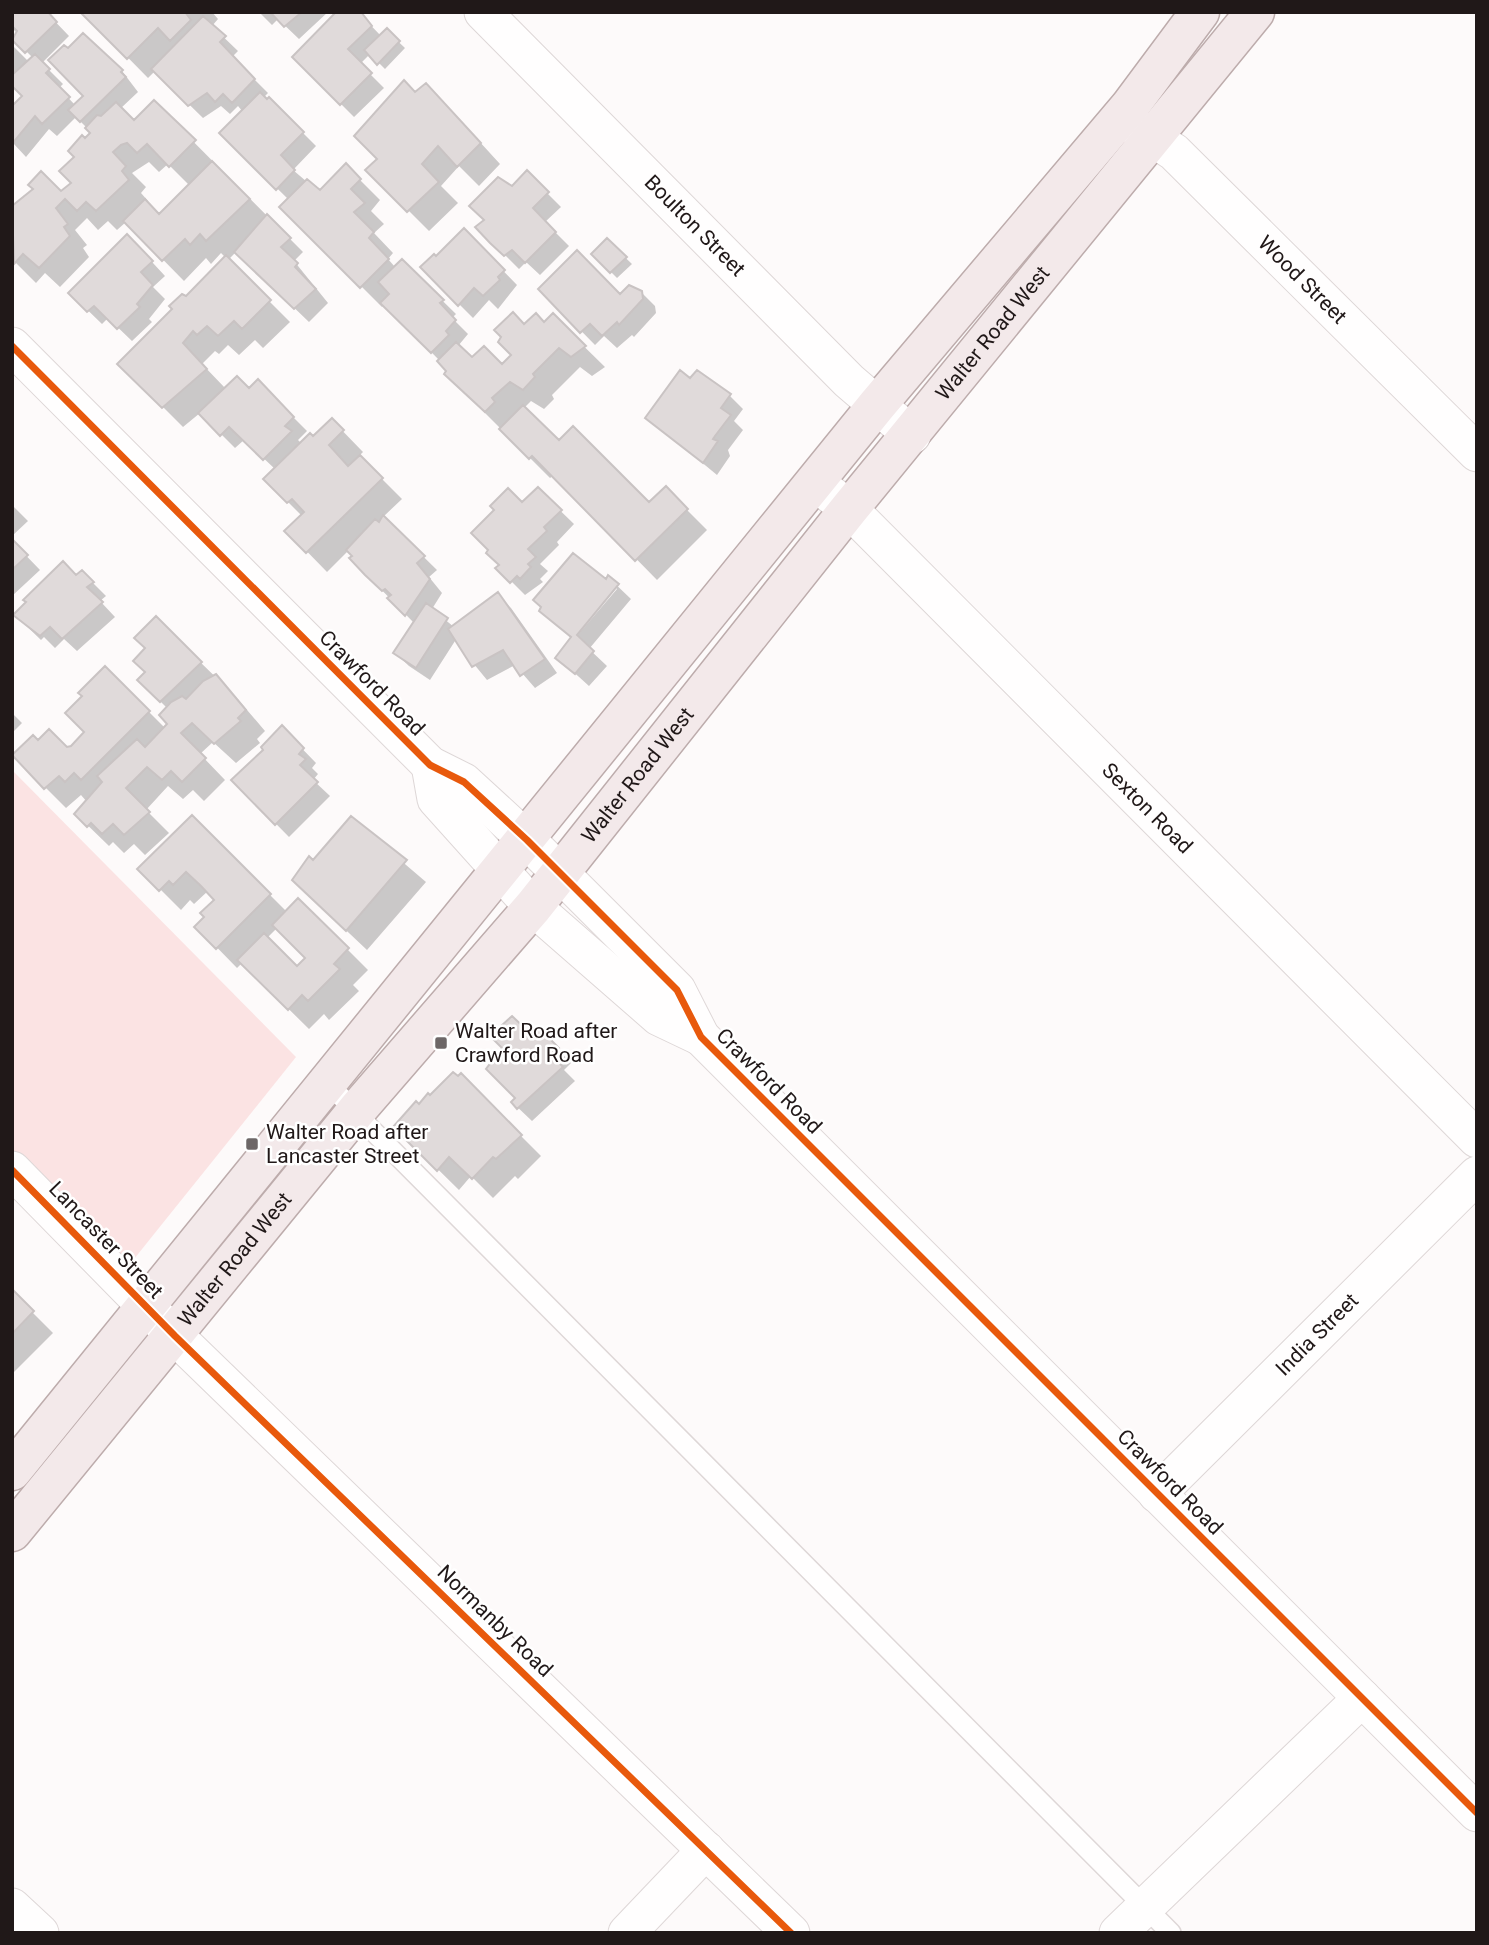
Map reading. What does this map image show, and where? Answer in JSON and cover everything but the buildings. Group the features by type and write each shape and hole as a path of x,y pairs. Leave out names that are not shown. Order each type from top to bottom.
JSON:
{"main road":[{"name":"Walter Road West","path":"12,1471 328,1086 877,405 1121,117 1200,12"},
{"name":"Walter Road West","path":"12,1532 356,1110 533,907 849,509 1255,12"}],"street":[{"name":"Boulton Street","path":"482,12 849,381 912,435"},
{"name":"Wood Street","path":"1121,117 1174,152 1477,453"},
{"name":"Crawford Road","path":"12,346 430,765 464,782 527,840 559,875 677,990 701,1037 1477,1813"},
{"name":"Sexton Road","path":"815,482 849,509 1477,1139"},
{"name":"Crawford Road","path":"430,765 436,799 533,907 659,1017 701,1037"},
{"name":"Lancaster Street","path":"12,1170 174,1336"},
{"name":"India Street","path":"1157,1494 1477,1175"},
{"name":"Normanby Road","path":"174,1336 791,1933"},
{"path":"1118,1933 1362,1698"},
{"path":"627,1933 706,1850"},
{"path":"12,1908 40,1933"}],"lane":[{"path":"328,1086 356,1110 369,1127 1171,1933"}],"shaded area":[{"path":"12,770 296,1057 118,1279 12,1170"}],"cycle path":[{"path":"12,346 430,765 464,782 527,840 677,990 701,1037 1477,1813"},
{"path":"12,1170 175,1336 791,1933"}],"place":[{"name":"Walter Road after Crawford Road","path":"441,1043"},
{"name":"Walter Road after Lancaster Street","path":"252,1144"}]}
